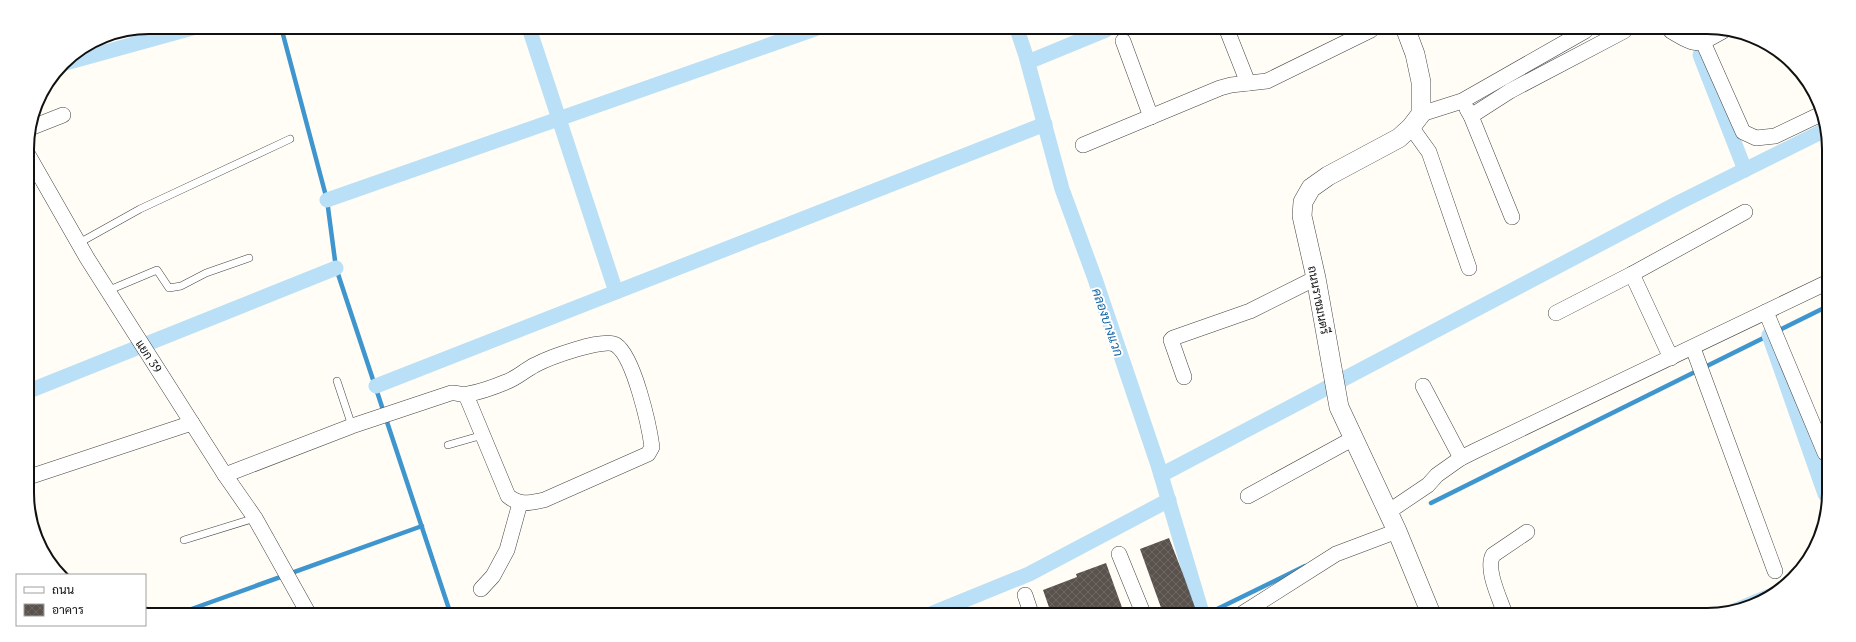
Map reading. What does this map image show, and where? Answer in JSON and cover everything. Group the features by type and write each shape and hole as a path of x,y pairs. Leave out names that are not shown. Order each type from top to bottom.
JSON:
{"street":[{"path":"1229,34 1248,83"},
{"path":"1083,145 1220,88 1268,81 1363,34"},
{"path":"1408,34 1415,54 1421,82 1416,120 1429,152 1469,268"},
{"path":"1416,120 1462,101 1581,34"},
{"path":"1471,116 1510,91 1618,34"},
{"path":"1676,34 1690,43 1696,44 1716,35"},
{"path":"1123,41 1151,117"},
{"path":"1703,42 1743,132 1756,138 1775,136 1817,116"},
{"path":"1462,101 1471,116 1512,217"},
{"path":"37,125 63,115"},
{"name":"ถนนราชมนตรี","path":"1416,120 1399,138 1328,176 1311,188 1303,202 1302,216 1316,278 1339,407 1397,532 1429,608"},
{"name":"แยก 39","path":"34,166 108,291 225,475 255,518 305,608"},
{"path":"1556,313 1632,274 1745,212"},
{"path":"1632,274 1671,358"},
{"path":"1184,377 1172,346 1171,340 1173,338 1250,311 1316,278"},
{"path":"1388,512 1428,485 1437,475 1460,458 1671,358 1694,352 1768,315 1822,285"},
{"path":"1768,315 1777,338 1822,433"},
{"path":"225,475 400,408 450,393 457,392 466,395 506,382 534,365 552,358 596,344 610,343 615,344 629,360 650,430 652,447 648,454 544,500 527,504 515,502 508,496 466,395"},
{"path":"1694,352 1775,571"},
{"path":"1423,386 1460,458"},
{"path":"34,475 192,423"},
{"path":"1248,496 1354,438"},
{"path":"481,589 493,576 507,550 520,503"},
{"path":"1251,608 1336,554 1397,532"},
{"path":"1503,608 1490,569 1490,560 1493,555 1527,532"},
{"path":"1119,554 1141,608"},
{"path":"1025,595 1029,608"}],"lane":[{"path":"79,243 140,209 290,139"},
{"path":"108,291 157,270 169,288 176,288 206,273 249,258"},
{"path":"337,381 352,426"},
{"path":"448,445 483,435"},
{"path":"184,540 255,518"}],"building":[{"path":"1169,538 1195,608 1161,608 1140,549"},
{"path":"1106,563 1122,608 1049,608 1043,590 1077,577 1076,574"}],"waterway":[{"path":"76,60 171,34"},
{"path":"283,34 327,200 336,268 449,608"},
{"path":"531,34 616,292"},
{"path":"327,200 801,34"},
{"name":"คลองบางแวก","path":"1019,34 1062,189 1095,279 1158,465 1201,608"},
{"path":"1028,62 1096,34"},
{"path":"1700,55 1745,170"},
{"path":"376,386 1045,124"},
{"path":"1161,475 1680,202 1821,132"},
{"path":"34,389 336,268"},
{"path":"1431,503 1822,309"},
{"path":"1769,335 1822,485"},
{"path":"945,608 1029,574 1169,500"},
{"path":"194,608 422,526"},
{"path":"1219,608 1305,566"}]}
